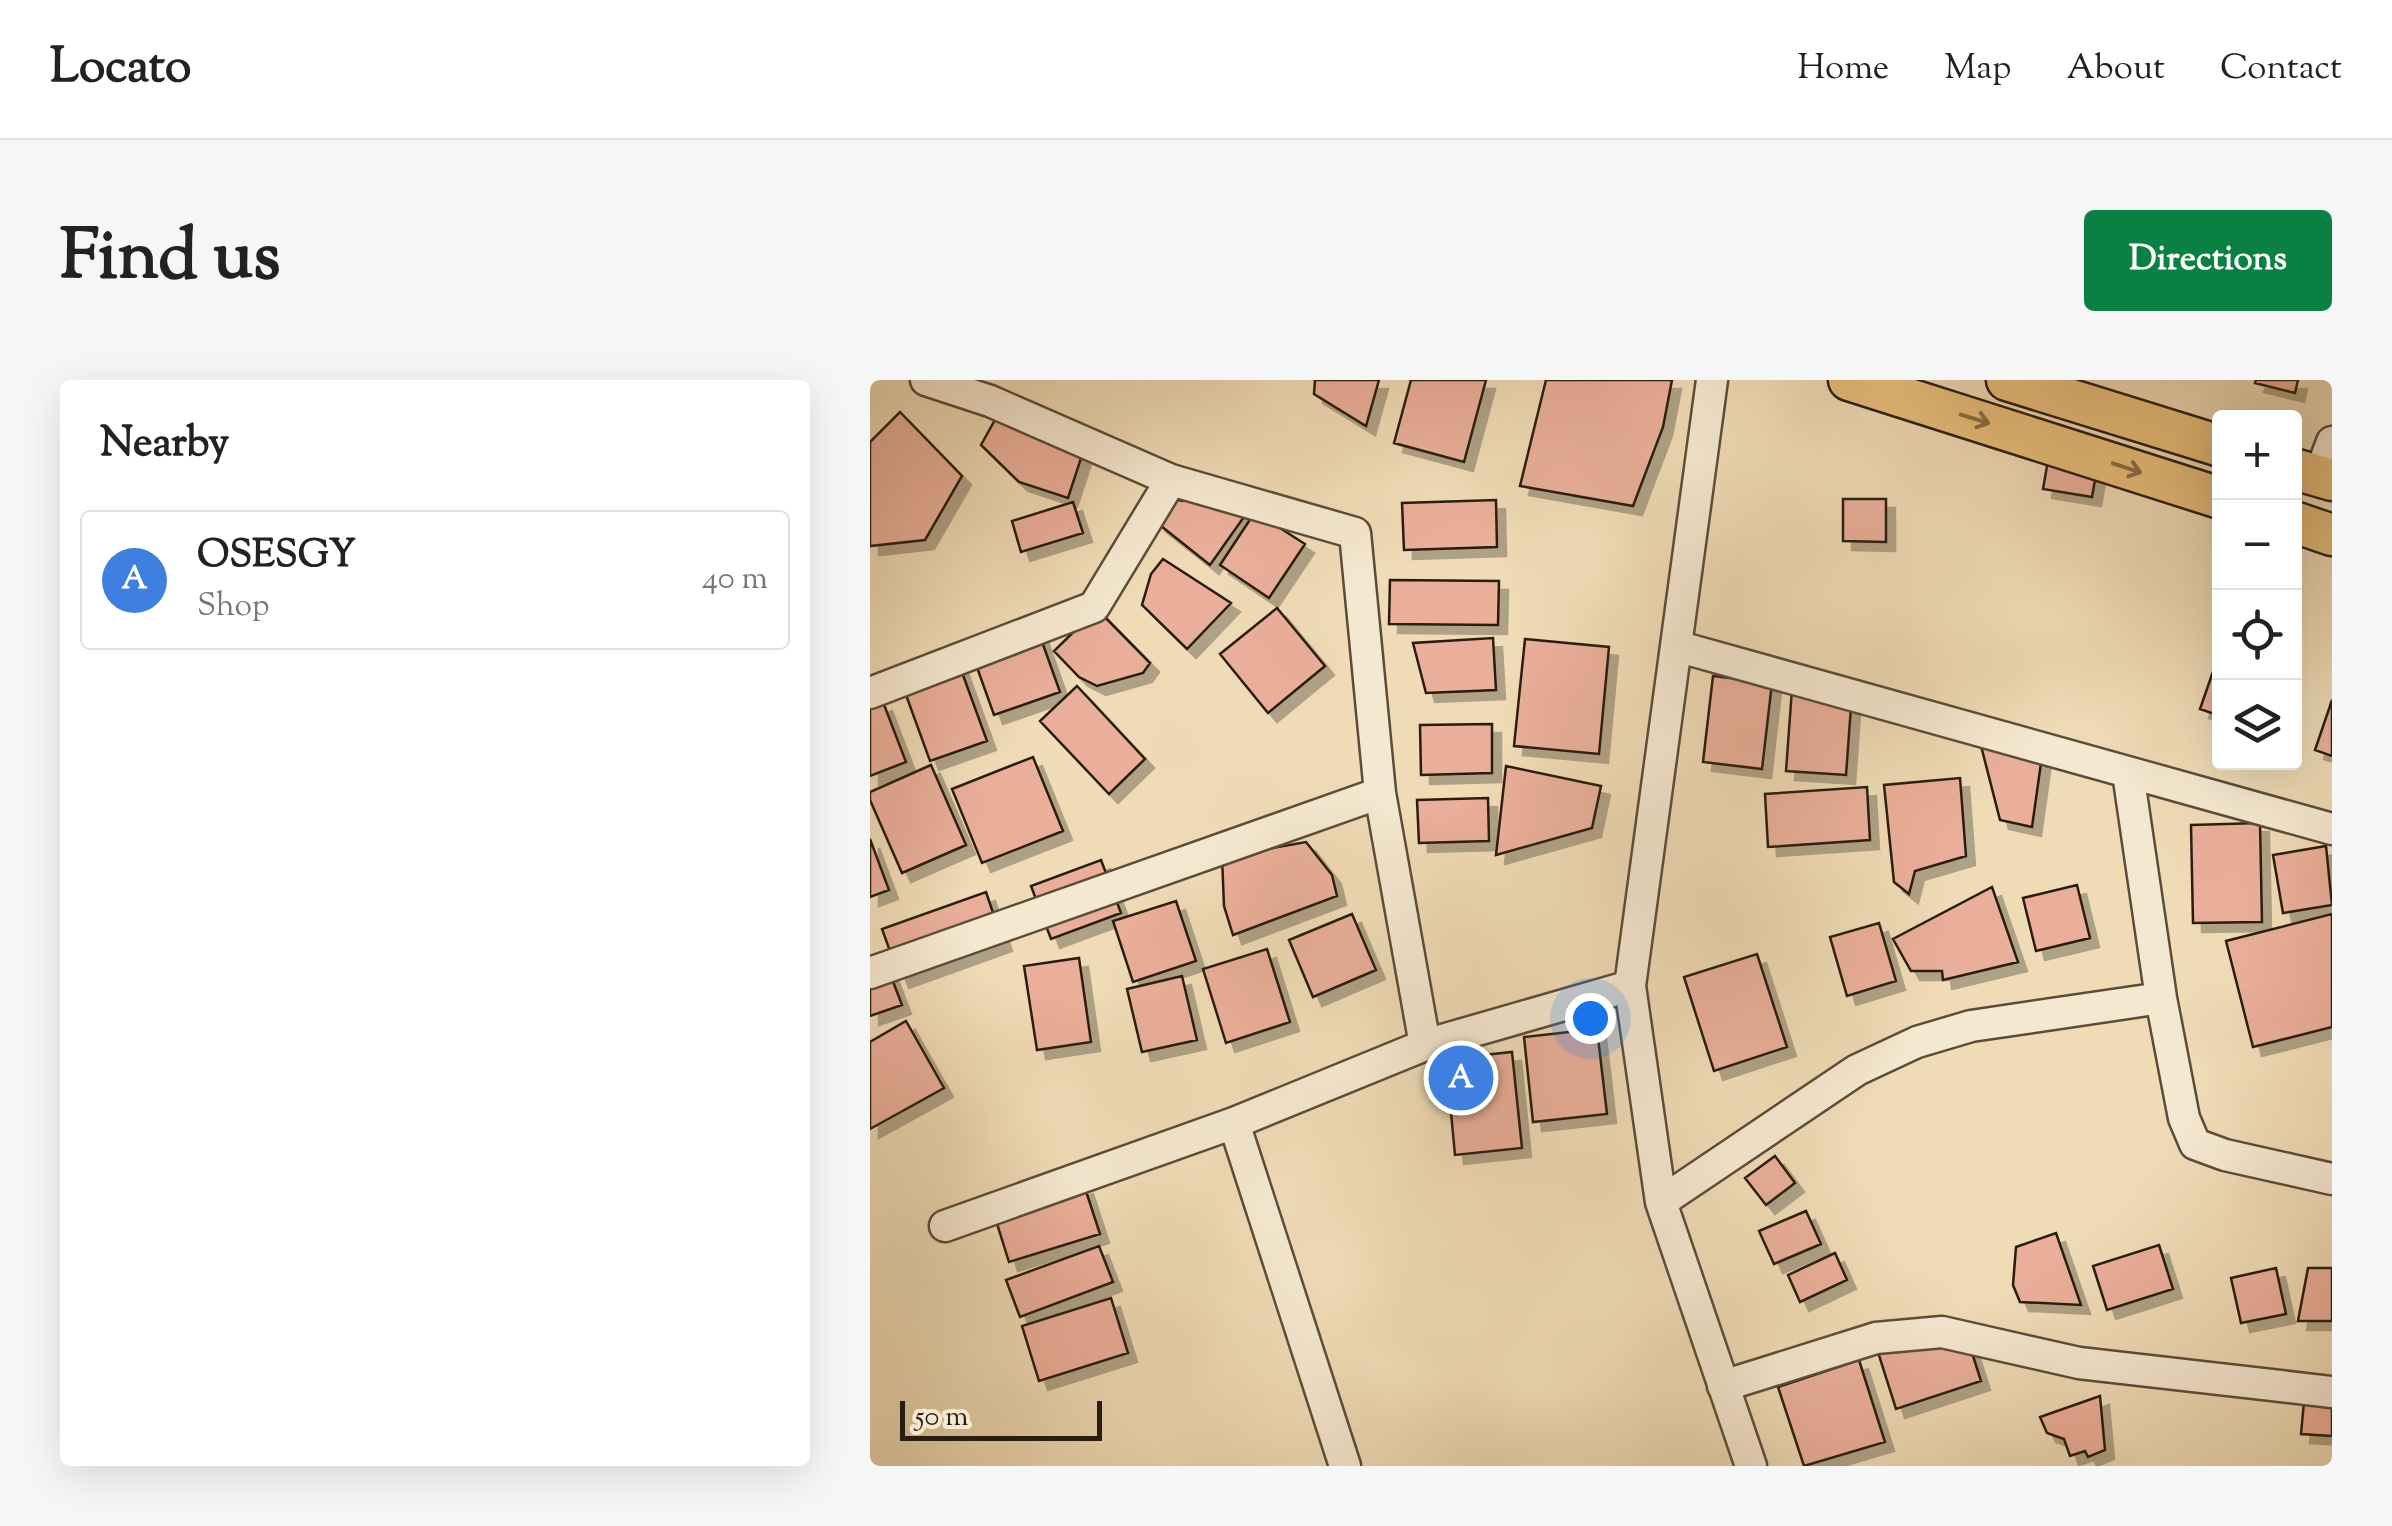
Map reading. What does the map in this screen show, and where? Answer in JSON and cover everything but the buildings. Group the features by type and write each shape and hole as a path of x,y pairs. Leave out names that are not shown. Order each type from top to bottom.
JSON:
{"main road":[{"path":"1849,380 2212,495"},
{"path":"2007,380 2212,444"},
{"path":"2035,438 2048,394"},
{"path":"2302,525 2332,534"}],"street":[{"path":"926,380 993,390 1171,480 1354,533 1380,793 1425,1045"},
{"path":"1712,380 1630,986 1661,1202 1751,1466"},
{"path":"870,692 1094,608 1171,480"},
{"path":"1676,646 2332,829"},
{"path":"2128,773 2161,998 2184,1118 2195,1144 2225,1155 2332,1179"},
{"path":"870,974 1380,793"},
{"path":"944,1226 1234,1124 1425,1045 1630,986"},
{"path":"1661,1202 1856,1070 1917,1042 1971,1026 2161,998"},
{"path":"1234,1124 1345,1466"},
{"path":"1724,1386 1876,1338 1942,1332 2079,1364 2332,1392"}],"place":[{"name":"OSESGY","path":"1461,1078"}]}
